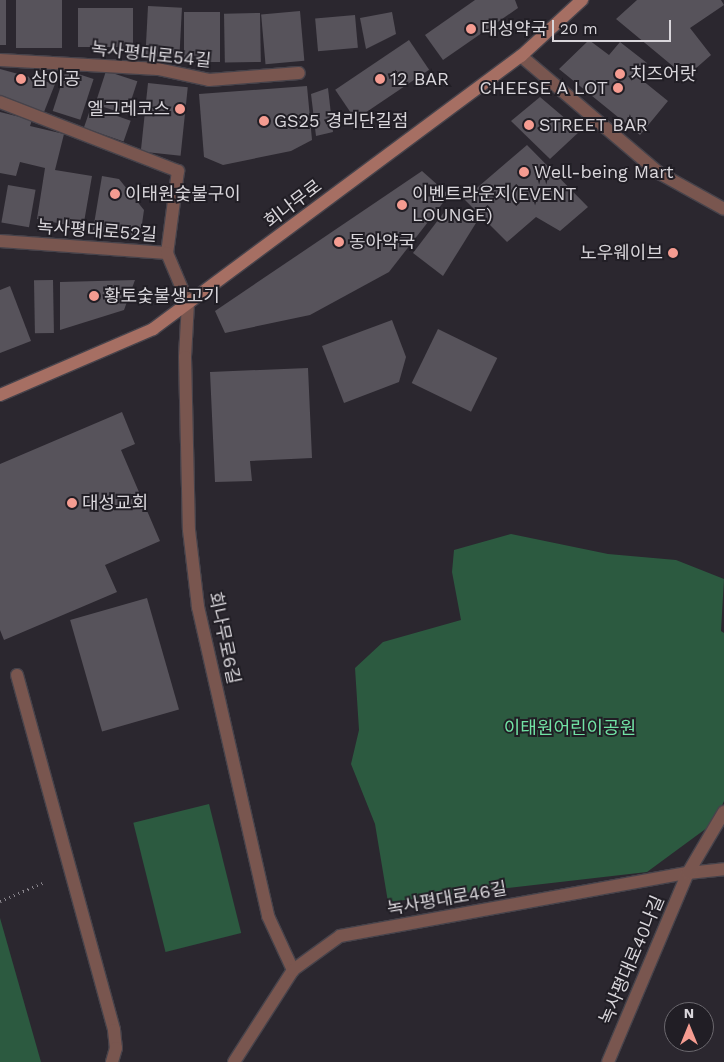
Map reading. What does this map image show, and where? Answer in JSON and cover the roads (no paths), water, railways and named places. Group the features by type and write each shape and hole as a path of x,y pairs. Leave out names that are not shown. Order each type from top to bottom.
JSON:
{"main road":[{"name":"회나무로","path":"0,396 153,329 521,56 582,0"}],"street":[{"path":"565,15 570,0"},
{"path":"521,56 660,173 724,209"},
{"name":"녹사평대로54길","path":"0,60 158,69 209,80 299,73"},
{"path":"0,102 178,170 167,253"},
{"name":"녹사평대로52길","path":"0,241 167,253 188,303"},
{"name":"회나무로6길","path":"188,303 185,357 189,530 198,607 268,916 293,970"},
{"path":"17,675 114,1030 116,1048 112,1062"},
{"name":"녹사평대로40나길","path":"608,1062 688,873 724,812"},
{"name":"녹사평대로46길","path":"234,1062 293,970 340,936 688,873 724,869"}],"place":[{"name":"대성약국","path":"471,29"},
{"name":"치즈어랏","path":"620,74"},
{"name":"삼이공","path":"21,79"},
{"name":"12 BAR","path":"380,79"},
{"name":"CHEESE A LOT","path":"618,88"},
{"name":"엘그레코스","path":"180,109"},
{"name":"GS25 경리단길점","path":"264,121"},
{"name":"STREET BAR","path":"529,125"},
{"name":"Well-being Mart","path":"524,172"},
{"name":"이태원숯불구이","path":"115,194"},
{"name":"이벤트라운지(EVENT LOUNGE)","path":"402,205"},
{"name":"동아약국","path":"339,242"},
{"name":"노우웨이브","path":"673,253"},
{"name":"황토숯불생고기","path":"94,296"},
{"name":"대성교회","path":"72,503"}],"park label":[{"name":"이태원어린이공원","path":"570,728"}]}
